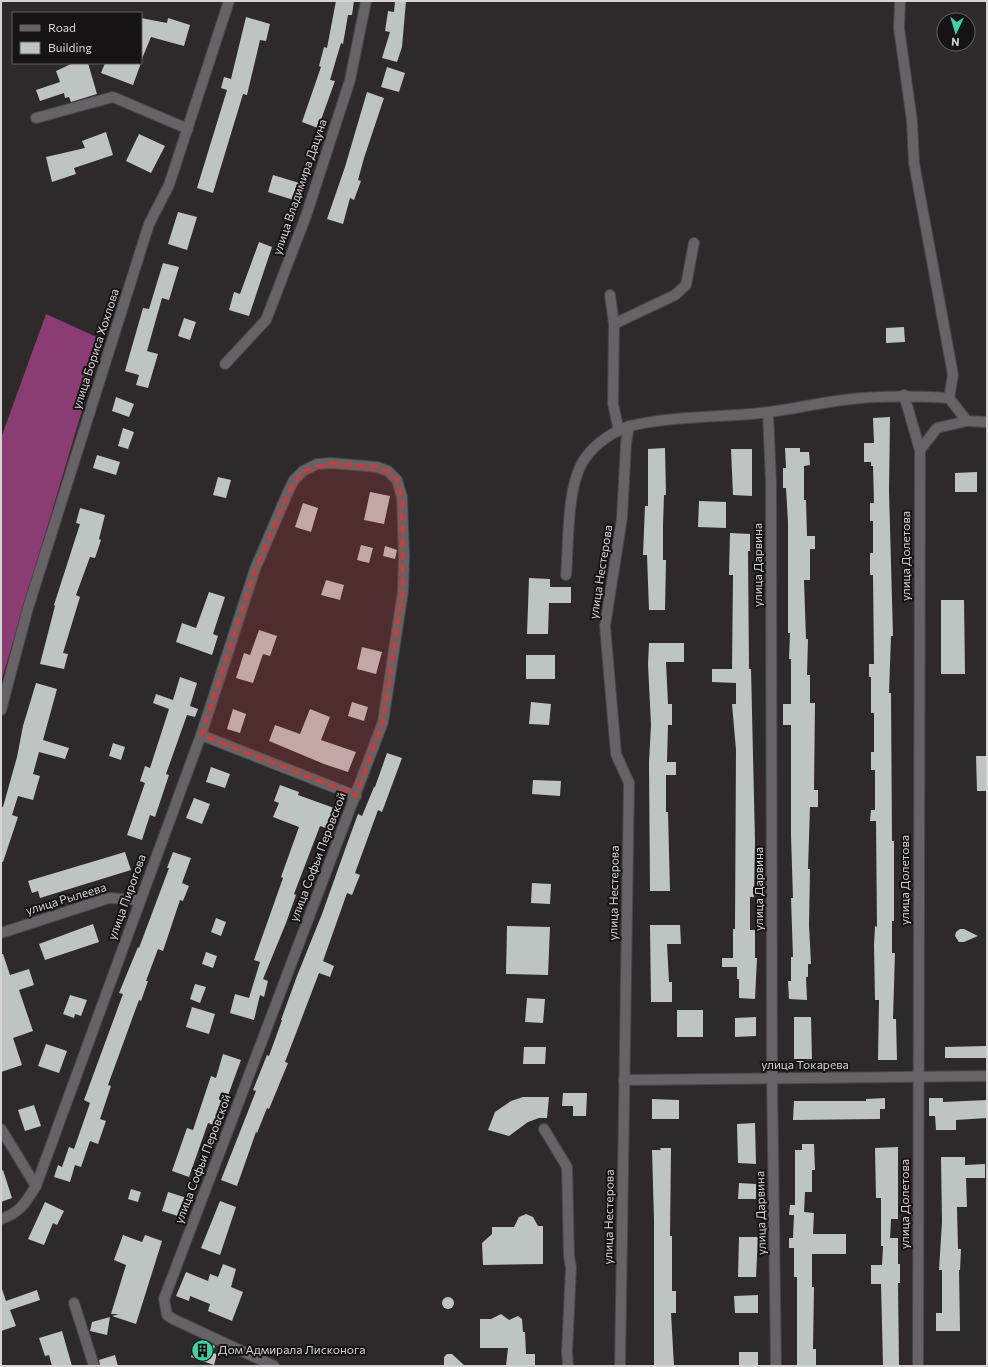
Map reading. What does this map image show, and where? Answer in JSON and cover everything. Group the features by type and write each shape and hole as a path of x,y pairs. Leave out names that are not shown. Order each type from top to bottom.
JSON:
{"street":[{"name":"улица Бориса Хохлова","path":"1,710 28,608 149,224 169,185 230,1"},
{"name":"улица Владимира Дацуна","path":"225,364 266,320 306,216 350,80 366,1"},
{"path":"900,1 899,28 912,121 914,162 953,375 949,398 967,421"},
{"path":"36,118 113,97 188,129"},
{"path":"614,324 675,295 686,285 694,243"},
{"path":"610,295 614,324 613,404 619,431"},
{"path":"566,575 572,493 576,474 586,457 596,445 629,426 696,417 768,412 844,400 904,395 949,398"},
{"name":"улица Долетова","path":"904,395 920,450 917,1077 918,1366"},
{"name":"улица Дарвина","path":"768,412 771,490 772,1078 776,1366"},
{"path":"920,450 937,428 967,421 987,422"},
{"name":"улица Нестерова","path":"620,1366 629,783 616,754 605,626 622,518 626,443 629,426"},
{"name":"улица Софьи Перовской","path":"255,569 288,492 294,480 303,471 317,464 331,463 377,467 388,471 397,480 402,496 404,556 403,591 383,722 164,1299 167,1315 173,1319 274,1366"},
{"name":"улица Пирогова","path":"1,1219 13,1215 26,1203 36,1186 139,900 201,735 255,569"},
{"path":"201,735 356,796"},
{"name":"улица Рылеева","path":"1,933 109,898 139,900"},
{"name":"улица Токарева","path":"624,1080 987,1076"},
{"path":"1,1129 36,1186"},
{"path":"544,1129 567,1167 569,1256 571,1267 566,1352 568,1366"},
{"path":"74,1302 94,1366"}],"highlighted area":[{"path":"331,463 377,467 388,471 397,480 402,497 403,591 383,722 356,796 201,735 255,569 288,492 303,471"}],"shaded area":[{"path":"46,314 103,340 1,682 1,438"}],"building":[{"path":"336,1 354,1 352,15 348,15 343,44 341,43 330,80 335,81 318,128 302,122 321,67 319,66 324,47 327,48"},
{"path":"395,1 406,1 402,47 397,62 382,58 390,32 385,31 388,11 394,12"},
{"path":"246,17 270,24 266,41 260,40 247,95 243,94 213,193 197,188 227,90 221,88 224,77 231,79"},
{"path":"142,18 167,23 168,18 190,25 184,46 151,37 142,59"},
{"path":"71,64 88,64 97,94 71,102 69,97 65,98 64,93 40,101 36,90 60,82 56,71"},
{"path":"105,64 141,64 133,85 101,73"},
{"path":"387,67 405,73 399,92 381,87"},
{"path":"367,92 384,98 364,158 358,180 361,181 354,200 350,198 343,224 327,219 345,167"},
{"path":"106,132 113,155 74,168 76,174 52,182 46,157 85,148 82,141"},
{"path":"139,134 165,146 151,173 126,161"},
{"path":"273,175 306,185 300,202 268,192"},
{"path":"178,212 197,217 187,250 168,244"},
{"path":"259,242 272,247 249,316 229,310 234,292 240,294"},
{"path":"163,263 179,267 169,300 162,298 147,351 158,354 148,388 136,385 139,375 125,371 143,308 149,309"},
{"path":"184,318 196,322 190,340 178,336"},
{"path":"904,327 905,342 886,343 886,328"},
{"path":"116,397 134,404 129,417 112,411"},
{"path":"890,417 889,491 893,636 891,636 889,693 891,693 892,841 894,841 894,921 892,921 892,953 895,953 893,1019 896,1019 897,1060 878,1060 879,1000 875,1000 874,945 875,926 877,927 876,821 870,821 871,810 875,810 875,770 871,770 871,752 874,752 874,713 871,713 871,677 869,677 869,664 874,664 873,575 870,575 870,553 873,553 873,521 870,521 870,503 874,503 873,466 871,466 871,462 864,462 864,443 874,443 873,418"},
{"path":"123,428 134,432 128,449 118,446"},
{"path":"665,448 666,495 664,495 663,560 666,560 665,610 649,610 647,555 643,555 645,506 648,506 648,449"},
{"path":"785,448 800,448 800,452 809,452 810,465 804,466 804,500 806,500 807,536 815,536 815,549 810,549 810,580 804,580 806,639 808,639 807,675 810,675 810,703 815,703 814,790 818,790 818,807 810,807 808,869 810,869 809,925 811,964 808,964 808,977 806,977 807,1000 789,999 788,981 791,981 791,957 793,957 791,898 793,898 791,836 791,725 783,725 783,704 791,704 791,659 789,659 790,633 788,633 788,522 786,488 783,488 783,468 786,468"},
{"path":"731,449 752,449 752,496 733,495"},
{"path":"97,455 120,462 116,475 93,468"},
{"path":"977,472 977,492 955,492 955,473"},
{"path":"218,477 231,480 226,498 213,495"},
{"path":"370,492 390,496 384,524 364,520"},
{"path":"699,501 726,502 726,528 698,527"},
{"path":"303,503 318,508 311,532 295,527"},
{"path":"80,508 105,515 99,539 101,540 95,558 90,557 76,595 80,597 63,653 68,654 64,669 40,664 55,606 54,605 80,524 76,523"},
{"path":"730,533 750,534 750,551 748,551 749,669 751,669 755,841 754,897 750,897 750,930 755,930 755,958 757,958 755,999 739,998 739,979 737,979 737,967 722,967 722,958 733,958 733,929 735,929 736,750 732,704 736,704 736,683 712,682 712,669 732,669 733,575 729,575"},
{"path":"361,545 373,548 369,563 357,560"},
{"path":"385,546 397,550 395,559 383,556"},
{"path":"529,578 550,579 550,587 571,587 571,603 549,603 548,634 527,634"},
{"path":"326,580 344,585 340,600 321,595"},
{"path":"209,592 225,597 213,634 218,636 212,655 176,642 182,623 196,628"},
{"path":"941,600 964,600 965,674 941,674"},
{"path":"259,630 277,636 270,656 263,654 253,683 236,678 244,653 250,655"},
{"path":"649,643 684,643 684,662 666,662 668,704 672,704 672,725 668,725 667,762 676,762 676,775 666,775 666,812 668,812 670,891 650,891 649,762 651,725 648,664"},
{"path":"362,647 382,652 376,674 357,669"},
{"path":"526,655 555,655 555,679 526,679"},
{"path":"180,677 197,683 190,706 198,709 195,717 187,715 166,774 169,775 155,817 150,815 142,840 127,835 145,783 140,781 145,766 150,768 169,709 153,703 156,694 173,700"},
{"path":"36,683 57,689 43,740 69,748 65,759 39,752 33,774 40,776 33,800 18,796 12,815 18,817 3,862 1,862 1,806 3,807 17,757 23,726"},
{"path":"352,702 368,707 364,721 348,716"},
{"path":"531,702 551,704 549,725 529,724"},
{"path":"233,709 246,714 240,733 227,729"},
{"path":"310,709 330,717 321,740 356,752 348,772 324,764 269,741 275,725 300,734"},
{"path":"113,743 125,747 121,760 109,756"},
{"path":"387,753 402,758 382,812 378,810 355,873 360,875 352,895 347,893 323,961 334,966 330,977 319,973 285,1062 288,1063 269,1109 267,1108 257,1133 256,1132 237,1186 221,1180 256,1091 253,1090 267,1055 269,1056 297,976 322,914 358,814 362,816 375,787"},
{"path":"976,756 987,756 987,791 977,791"},
{"path":"211,767 230,774 225,788 206,782"},
{"path":"533,780 561,781 560,796 532,794"},
{"path":"280,785 299,792 298,795 334,808 326,828 320,826 294,894 296,895 286,923 263,979 268,981 264,997 260,995 254,1020 230,1013 235,994 249,998 260,962 254,960 299,827 273,817 279,803 274,801"},
{"path":"194,798 210,804 202,824 186,818"},
{"path":"125,852 131,870 40,898 38,891 32,893 28,881"},
{"path":"173,852 191,858 182,883 189,886 183,901 180,900 163,951 158,949 146,981 148,981 141,1001 139,1000 108,1085 111,1086 100,1119 106,1121 98,1144 90,1141 81,1167 75,1165 70,1182 54,1177 58,1165 62,1167 69,1147 74,1149 90,1103 84,1100 123,994 119,993 138,947 139,948 169,868 167,868"},
{"path":"532,883 551,884 550,904 531,903"},
{"path":"216,918 226,922 221,936 211,932"},
{"path":"93,924 99,942 45,960 39,944"},
{"path":"650,925 680,925 681,944 667,944 669,982 672,982 672,1002 651,1002"},
{"path":"507,926 550,927 548,975 506,974"},
{"path":"960,929 964,929 978,936 964,942 959,942 955,936 956,932"},
{"path":"206,952 217,956 213,968 202,964"},
{"path":"1,954 3,954 10,975 29,969 34,985 19,990 33,1031 13,1038 22,1065 1,1072"},
{"path":"195,984 206,987 200,1003 190,999"},
{"path":"70,995 87,1000 81,1016 75,1014 74,1018 63,1014"},
{"path":"527,998 545,999 543,1023 525,1022"},
{"path":"192,1007 215,1014 209,1034 186,1027"},
{"path":"677,1010 703,1010 703,1037 677,1037"},
{"path":"756,1017 756,1036 735,1037 735,1018"},
{"path":"794,1017 811,1017 812,1059 794,1059"},
{"path":"46,1044 67,1051 59,1073 38,1066"},
{"path":"987,1046 987,1058 945,1058 945,1047"},
{"path":"524,1047 546,1047 545,1064 523,1064"},
{"path":"223,1054 241,1060 226,1101 223,1100 214,1125 208,1123 189,1177 172,1171 187,1128 193,1130 211,1076 216,1078"},
{"path":"563,1093 587,1093 586,1116 573,1116 573,1106 562,1106"},
{"path":"523,1097 549,1097 547,1118 539,1118 528,1122 509,1136 488,1130 495,1112 511,1101"},
{"path":"885,1098 885,1109 880,1109 880,1119 793,1120 794,1101 866,1101 866,1099"},
{"path":"929,1098 943,1098 943,1102 987,1100 987,1118 956,1120 956,1130 936,1130 935,1116 929,1116"},
{"path":"652,1099 679,1100 679,1119 652,1119"},
{"path":"34,1105 41,1126 25,1131 18,1110"},
{"path":"755,1123 756,1164 738,1163 737,1124"},
{"path":"802,1144 814,1144 815,1170 812,1170 812,1192 805,1192 804,1212 814,1213 813,1234 846,1234 846,1254 812,1254 812,1287 814,1287 813,1349 816,1349 816,1366 797,1366 797,1277 794,1277 794,1248 789,1248 789,1238 793,1238 794,1215 789,1215 790,1205 795,1205 795,1150 802,1150"},
{"path":"898,1147 898,1219 891,1219 890,1238 898,1238 898,1264 900,1264 900,1283 898,1283 899,1366 883,1366 881,1284 871,1284 871,1265 882,1265 883,1246 881,1246 881,1198 876,1198 875,1148"},
{"path":"660,1148 671,1148 670,1236 672,1236 672,1291 676,1291 676,1313 671,1313 674,1366 654,1366 654,1220 652,1150 661,1150"},
{"path":"941,1157 965,1157 965,1165 985,1164 985,1178 966,1178 967,1207 957,1207 958,1249 961,1249 959,1270 960,1331 936,1331 936,1313 942,1313 942,1270 939,1270 942,1222"},
{"path":"3,1170 12,1198 1,1202 1,1171"},
{"path":"739,1183 756,1184 756,1199 738,1199"},
{"path":"131,1189 141,1192 138,1202 128,1199"},
{"path":"168,1192 187,1198 181,1217 162,1211"},
{"path":"220,1201 236,1207 220,1255 201,1248"},
{"path":"45,1202 64,1211 57,1225 53,1223 44,1245 28,1239"},
{"path":"526,1214 533,1217 538,1226 543,1226 543,1264 483,1265 482,1243 492,1234 492,1227 514,1227 519,1217"},
{"path":"123,1235 142,1242 145,1235 162,1241 136,1324 112,1316 119,1314 111,1314 126,1265 114,1260"},
{"path":"739,1237 758,1237 756,1277 738,1277"},
{"path":"223,1264 236,1269 231,1287 243,1292 232,1321 208,1311 210,1304 190,1296 189,1301 176,1296 186,1272 208,1281 210,1274 218,1277"},
{"path":"2,1289 6,1301 37,1290 40,1300 10,1310 16,1326 1,1331"},
{"path":"758,1295 758,1313 735,1313 734,1296"},
{"path":"448,1297 452,1299 454,1303 452,1307 448,1309 444,1307 442,1303 444,1299"},
{"path":"501,1314 509,1320 518,1316 522,1319 523,1332 525,1332 526,1354 535,1354 535,1366 506,1366 508,1348 480,1348 480,1319 491,1319"},
{"path":"110,1317 107,1335 90,1331 92,1322"},
{"path":"62,1331 72,1366 52,1366 49,1355 45,1356 39,1338"},
{"name":"Дом Адмирала Лисконога","path":"201,1340 215,1346 213,1353 217,1354 214,1365 191,1357 195,1346 198,1347"},
{"path":"739,1352 758,1352 758,1366 739,1366"},
{"path":"447,1354 452,1354 465,1366 444,1366 444,1357"},
{"path":"115,1355 118,1366 100,1366 99,1360"}],"place":[{"name":"Дом Адмирала Лисконога","path":"203,1350"}]}
